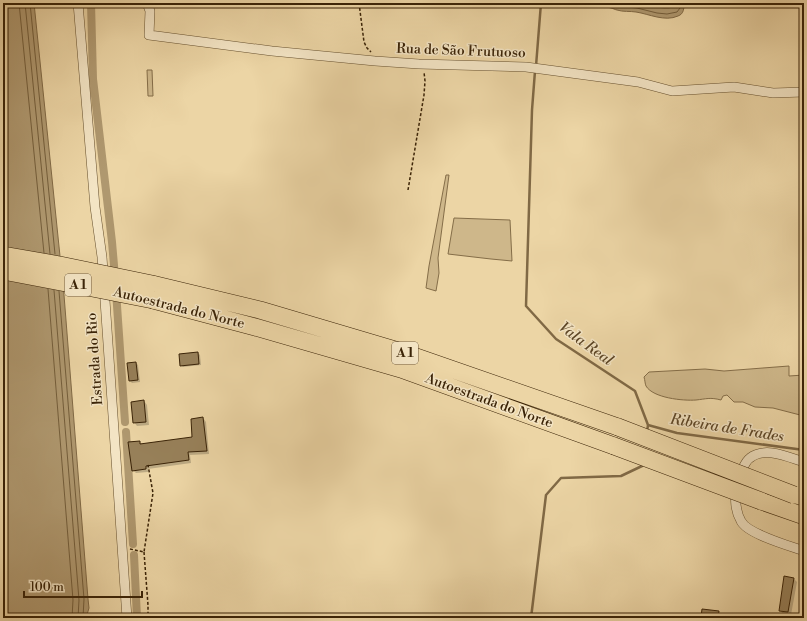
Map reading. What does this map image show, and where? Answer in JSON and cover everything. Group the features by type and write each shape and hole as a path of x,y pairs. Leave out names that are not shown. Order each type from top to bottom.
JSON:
{"highway":[{"name":"Autoestrada do Norte","path":"3,255 60,265 153,292 255,326 401,369 804,516"},
{"name":"Autoestrada do Norte","path":"3,272 70,283 153,292 260,310 405,353 618,427 799,497"}],"street":[{"name":"Estrada do Rio","path":"78,3 93,192 102,257 127,618"},
{"name":"Rua de São Frutuoso","path":"147,3 150,11 149,36 272,51 419,64 526,67 638,82 672,91 734,87 773,93 804,92"},
{"path":"804,462 771,452 759,453 749,458 736,481 734,502 741,523 753,533 804,551"}],"path":[{"path":"359,3 364,42 367,48 372,52"},
{"path":"408,190 424,95 424,71 419,64"},
{"path":"148,465 153,493 144,552 148,618"},
{"path":"122,548 144,552"}],"shaded area":[{"path":"147,70 152,70 153,96 148,96"},
{"path":"446,175 449,175 438,258 439,273 436,291 426,288"},
{"path":"454,218 510,220 512,261 448,254"},
{"path":"789,366 789,376 804,375 804,416 773,408 755,407 743,402 734,402 727,395 723,396 721,400 711,398 684,400 669,398 661,396 650,390 646,386 644,377 649,372 705,369 724,371"}],"water":[{"path":"3,3 34,3 64,295 89,608 86,618 3,618"},
{"path":"588,3 684,3 684,5 683,11 680,15 673,18 668,18 636,12 619,11 608,7 596,7"}],"building":[{"path":"198,352 199,364 180,366 179,354"},
{"path":"136,362 138,380 129,381 127,363"},
{"path":"144,400 146,422 133,423 131,402"},
{"path":"203,417 207,451 188,452 189,460 146,466 146,469 132,471 128,442 140,441 140,444 192,437 191,419"},
{"path":"784,576 794,578 788,612 779,611"},
{"path":"702,609 719,611 718,618 701,617"}],"waterway":[{"path":"91,3 93,79 115,277"},
{"name":"Vala Real","path":"536,66 541,3"},
{"name":"Vala Real","path":"535,71 532,110 526,306 556,339 635,391 648,425 647,432"},
{"path":"116,291 125,422"},
{"name":"Ribeira de Frades","path":"648,425 677,433 804,450"},
{"path":"126,432 133,544"},
{"name":"Vala Real","path":"531,618 546,495 561,478 621,476 642,466 643,463"},
{"path":"134,555 137,618"}]}
